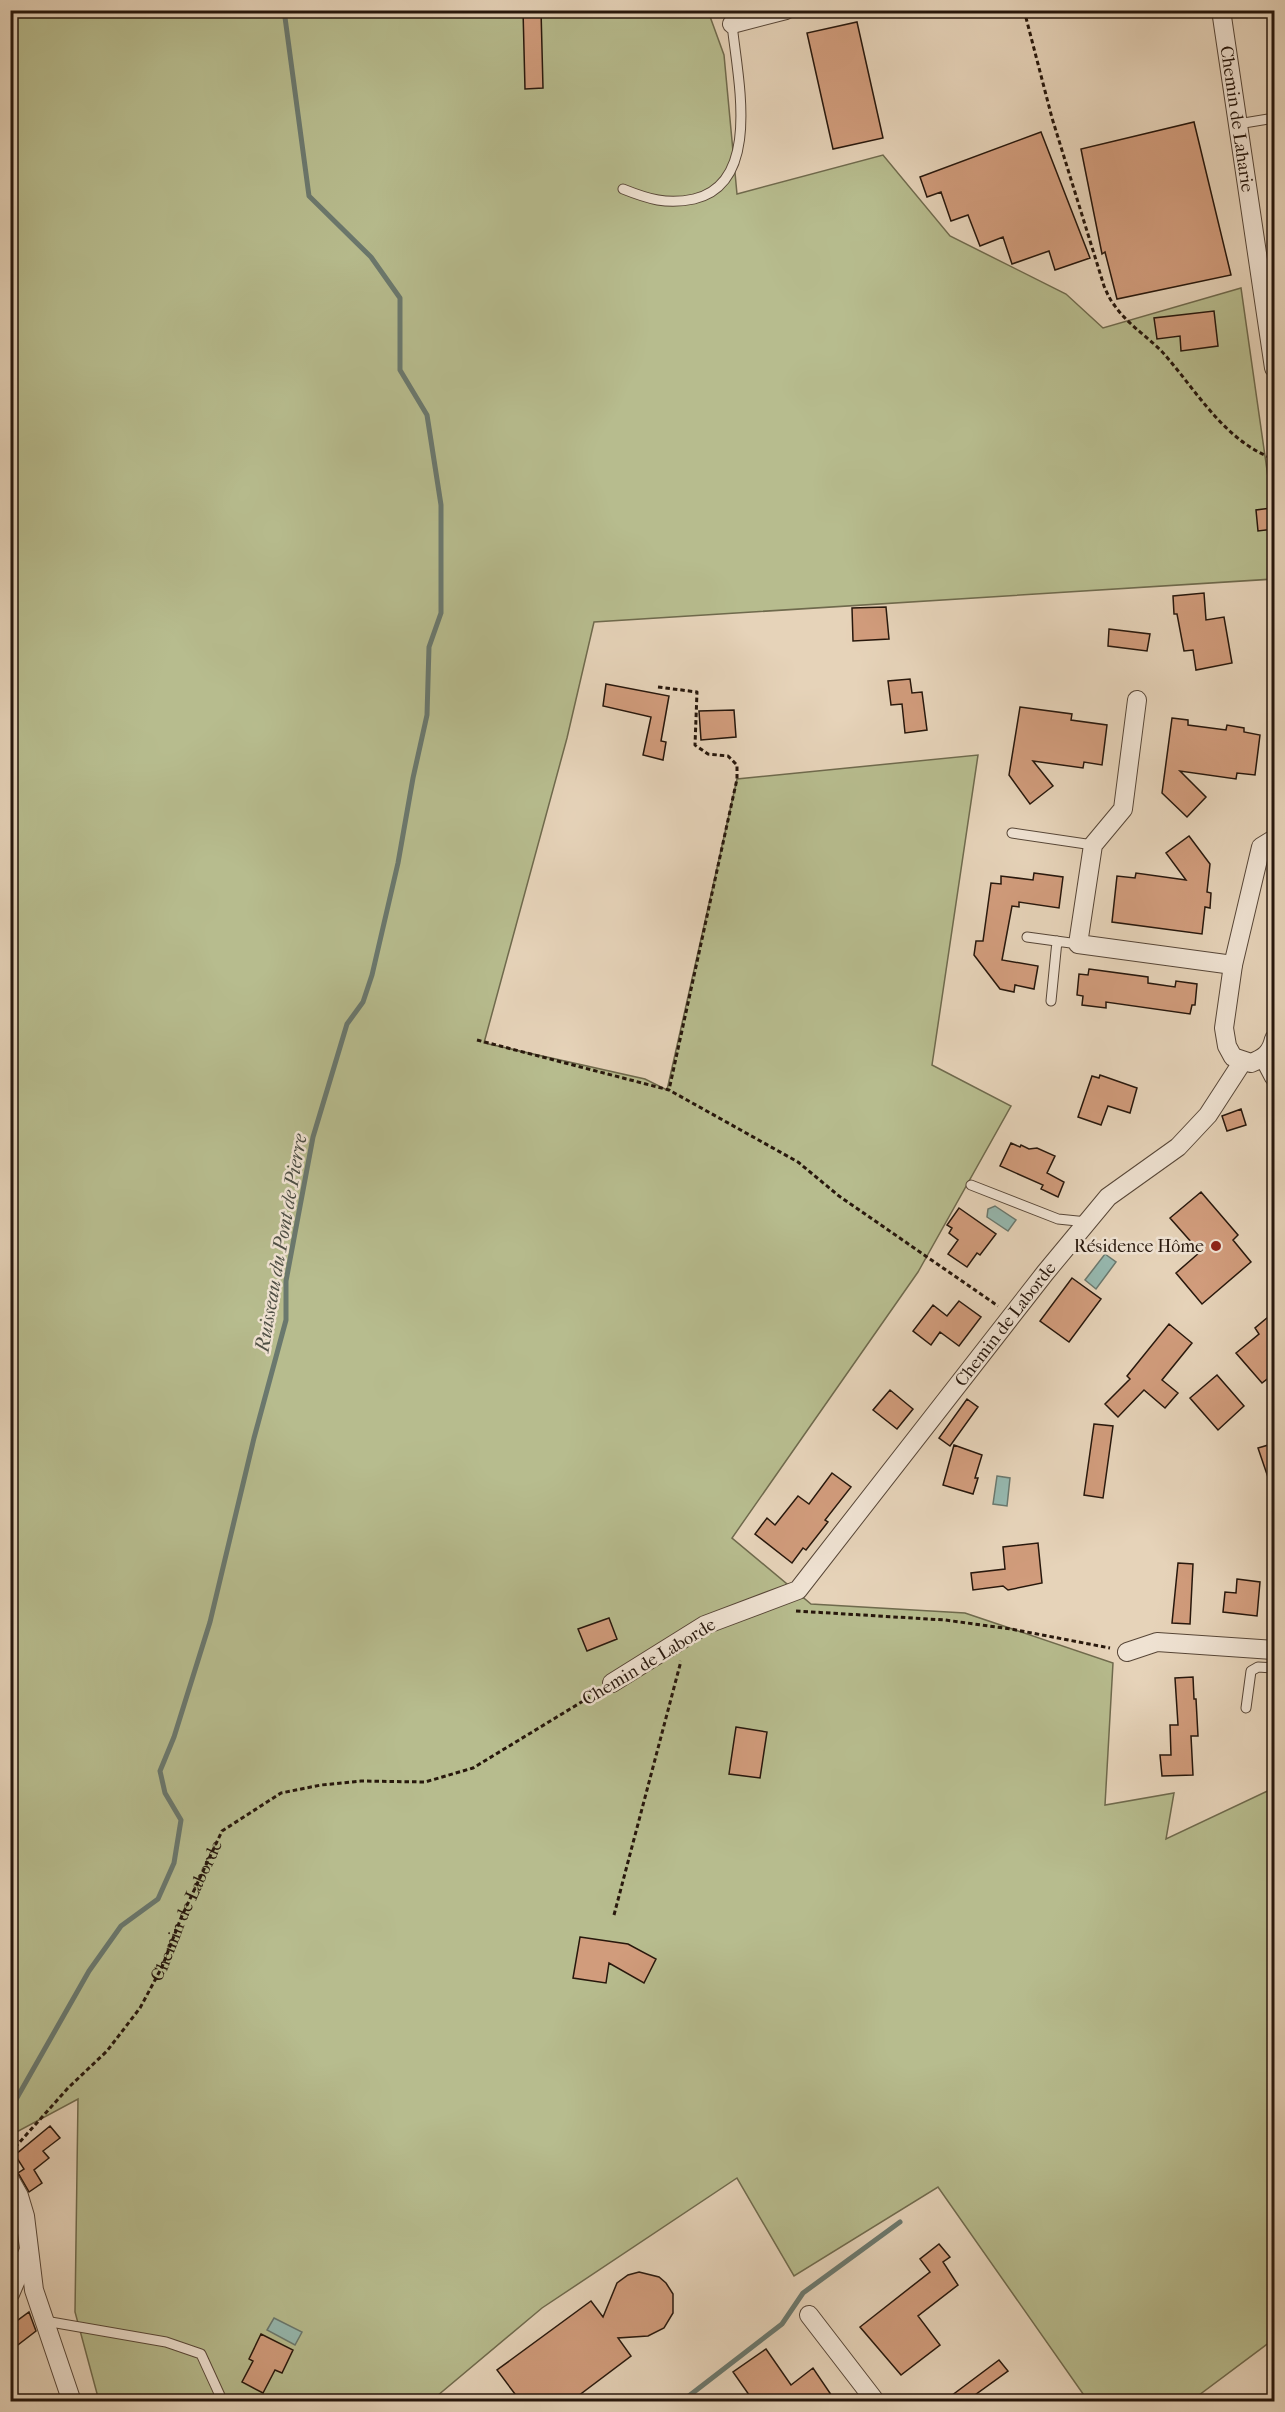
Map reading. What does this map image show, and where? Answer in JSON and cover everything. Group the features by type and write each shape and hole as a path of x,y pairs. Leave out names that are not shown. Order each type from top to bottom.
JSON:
{"street":[{"path":"732,24 786,10"},
{"name":"Chemin de Laharie","path":"1221,10 1275,368"},
{"path":"1137,700 1123,809 1093,845 1078,944 1233,965"},
{"path":"1273,837 1261,847 1233,965 1224,1028 1227,1046 1233,1057 1251,1063 1264,1058 1272,1049 1275,1039"},
{"path":"1264,1058 1275,1077"},
{"name":"Chemin de Laborde","path":"612,1683 705,1625 798,1590 1011,1316 1108,1197 1178,1147 1208,1115 1243,1061"},
{"path":"1127,1652 1157,1642 1275,1650"},
{"path":"10,2180 19,2196 25,2216 34,2290 72,2402"},
{"path":"10,2294 28,2252"},
{"path":"809,2315 876,2402"}],"lane":[{"path":"623,189 651,200 684,201 710,195 730,176 738,154 741,123 732,24"},
{"path":"1239,124 1275,118"},
{"path":"1012,833 1093,845"},
{"path":"1027,937 1078,944"},
{"path":"1051,1001 1057,941"},
{"path":"971,1185 1058,1220 1087,1222"},
{"path":"1246,1708 1251,1671 1258,1667 1275,1668"},
{"path":"45,2321 166,2342 201,2354 223,2402"}],"path":[{"path":"1024,10 1052,118 1104,286 1115,308 1164,354 1210,412 1235,436 1262,454 1275,459"},
{"path":"658,687 697,692 695,745 708,754 728,756 737,765 737,779 669,1090"},
{"path":"477,1040 669,1090 798,1162 839,1196 1011,1316"},
{"path":"787,1611 956,1622 1011,1629 1127,1652"},
{"path":"614,1915 688,1635"},
{"name":"Chemin de Laborde","path":"10,2153 68,2088 107,2051 140,2008 162,1967 181,1918 222,1831 281,1792 321,1785 361,1782 425,1782 473,1768 612,1683"}],"green space":[{"path":"11,11 708,11 724,55 737,194 883,155 950,236 1066,294 1103,328 1241,288 1274,519 1274,579 594,622 567,738 484,1043 645,1079 667,1090 737,779 978,755 932,1065 1011,1106 918,1272 732,1538 811,1604 965,1613 1113,1663 1105,1805 1174,1793 1166,1839 1274,1788 1274,2339 1191,2401 1088,2401 938,2187 794,2276 737,2178 542,2308 431,2401 99,2401 75,2312 78,2099 11,2135"}],"water":[{"path":"995,1206 1016,1220 1008,1231 987,1217 988,1209"},
{"path":"1105,1254 1116,1262 1096,1289 1085,1280"},
{"path":"997,1476 1010,1478 1007,1506 993,1504"},
{"path":"274,2318 302,2332 295,2345 267,2330"}],"building":[{"path":"523,10 541,10 543,88 525,89"},
{"path":"857,22 883,138 833,149 807,33"},
{"path":"1194,122 1231,275 1117,299 1105,252 1102,254 1081,149"},
{"path":"1041,132 1090,258 1055,270 1049,251 1012,264 1003,237 980,246 968,215 951,221 941,192 927,197 920,177"},
{"path":"1214,311 1218,346 1181,351 1180,336 1157,339 1154,318"},
{"path":"1271,508 1274,529 1258,531 1256,510"},
{"path":"1204,593 1206,620 1224,617 1232,663 1196,670 1193,650 1184,651 1177,614 1174,614 1173,596"},
{"path":"886,607 889,639 853,641 852,608"},
{"path":"1109,629 1150,634 1147,651 1108,646"},
{"path":"910,679 912,693 922,692 927,730 905,733 902,704 891,705 888,681"},
{"path":"606,684 669,696 661,741 666,742 663,760 643,755 651,717 603,706"},
{"path":"1020,707 1072,714 1071,720 1107,725 1102,765 1084,762 1083,768 1033,761 1053,786 1030,804 1009,775"},
{"path":"734,710 736,737 701,740 699,711"},
{"path":"1172,718 1188,720 1188,725 1226,730 1227,725 1244,728 1244,732 1260,735 1255,775 1237,773 1236,779 1180,771 1206,797 1187,817 1162,793"},
{"path":"1189,836 1210,864 1207,892 1211,893 1210,908 1205,907 1202,934 1112,922 1117,876 1135,878 1136,873 1186,880 1166,853"},
{"path":"1034,873 1063,877 1059,908 1019,902 1019,907 1012,906 1002,960 1038,966 1034,989 1015,985 1014,992 1000,989 974,955 976,941 983,941 991,883 1001,884 1001,876 1033,880"},
{"path":"1089,969 1148,977 1148,983 1175,987 1176,981 1197,984 1195,1005 1192,1005 1190,1014 1106,1002 1106,1008 1082,1005 1083,996 1077,995 1079,974 1088,975"},
{"path":"1100,1075 1137,1088 1130,1113 1108,1106 1101,1125 1078,1117 1092,1076 1099,1078"},
{"path":"1241,1109 1246,1125 1227,1131 1222,1116"},
{"path":"1011,1143 1029,1149 1037,1148 1055,1156 1047,1173 1064,1182 1058,1197 1041,1189 1043,1185 1000,1166"},
{"name":"Résidence Hôme","path":"1201,1192 1238,1235 1233,1240 1251,1262 1202,1304 1176,1273 1200,1252 1170,1218"},
{"path":"959,1208 996,1234 980,1255 977,1253 967,1267 948,1254 958,1240 949,1233 952,1228 947,1225"},
{"path":"1072,1278 1101,1299 1069,1342 1040,1321"},
{"path":"959,1301 981,1317 959,1346 940,1332 931,1345 913,1331 933,1305 947,1316"},
{"path":"1268,1317 1272,1323 1275,1321 1275,1373 1262,1383 1236,1353 1259,1334 1255,1328"},
{"path":"1169,1324 1192,1343 1162,1380 1178,1393 1165,1408 1144,1390 1118,1417 1105,1404 1130,1379 1127,1376"},
{"path":"1217,1375 1244,1406 1218,1430 1190,1398"},
{"path":"890,1390 913,1409 897,1429 873,1410"},
{"path":"967,1399 978,1407 950,1446 939,1438"},
{"path":"1094,1424 1113,1426 1103,1498 1084,1495"},
{"path":"1275,1443 1275,1488 1272,1489 1258,1448"},
{"path":"954,1445 982,1455 973,1494 943,1485"},
{"path":"832,1473 851,1487 825,1520 828,1522 806,1550 803,1548 792,1563 755,1534 767,1518 775,1525 798,1496 809,1504"},
{"path":"1038,1543 1042,1583 1008,1590 1003,1586 973,1590 971,1573 1005,1569 1003,1547"},
{"path":"1178,1563 1193,1564 1190,1624 1172,1623"},
{"path":"1237,1579 1260,1582 1257,1616 1223,1612 1225,1592 1236,1593"},
{"path":"609,1618 617,1639 587,1651 578,1629"},
{"path":"1193,1677 1198,1736 1191,1736 1193,1775 1162,1776 1160,1755 1171,1755 1170,1725 1178,1725 1175,1678"},
{"path":"736,1727 767,1732 760,1778 729,1774"},
{"path":"580,1937 628,1944 656,1959 644,1983 609,1963 606,1983 573,1978"},
{"path":"50,2126 60,2138 43,2151 49,2158 34,2170 42,2183 29,2192 18,2173 24,2169 15,2155"},
{"path":"939,2244 950,2257 943,2262 958,2285 918,2316 940,2345 901,2375 860,2327 930,2272 920,2259"},
{"path":"639,2272 659,2277 673,2294 673,2313 664,2328 648,2336 618,2338 631,2356 570,2402 521,2402 497,2370 591,2301 603,2317 617,2283 628,2275"},
{"path":"29,2312 36,2331 10,2351 10,2326"},
{"path":"261,2334 293,2350 282,2373 275,2370 263,2393 242,2382 253,2361 249,2359"},
{"path":"766,2349 791,2385 813,2368 836,2402 754,2402 733,2372"},
{"path":"999,2360 1008,2371 975,2395 979,2402 943,2402"}],"waterway":[{"name":"Ruisseau du Pont de Pierre","path":"10,2110 89,1971 121,1926 158,1899 174,1863 181,1820 165,1793 160,1771 174,1737 210,1622 254,1438 286,1320 286,1281 313,1137 347,1024 363,1002 372,975 398,863 427,715 429,647 441,613 441,505 427,415 400,370 400,298 371,257 309,196 284,10"},
{"path":"681,2402 782,2324 803,2293 900,2222"}],"place":[{"name":"Résidence Hôme","path":"1216,1246"}]}
